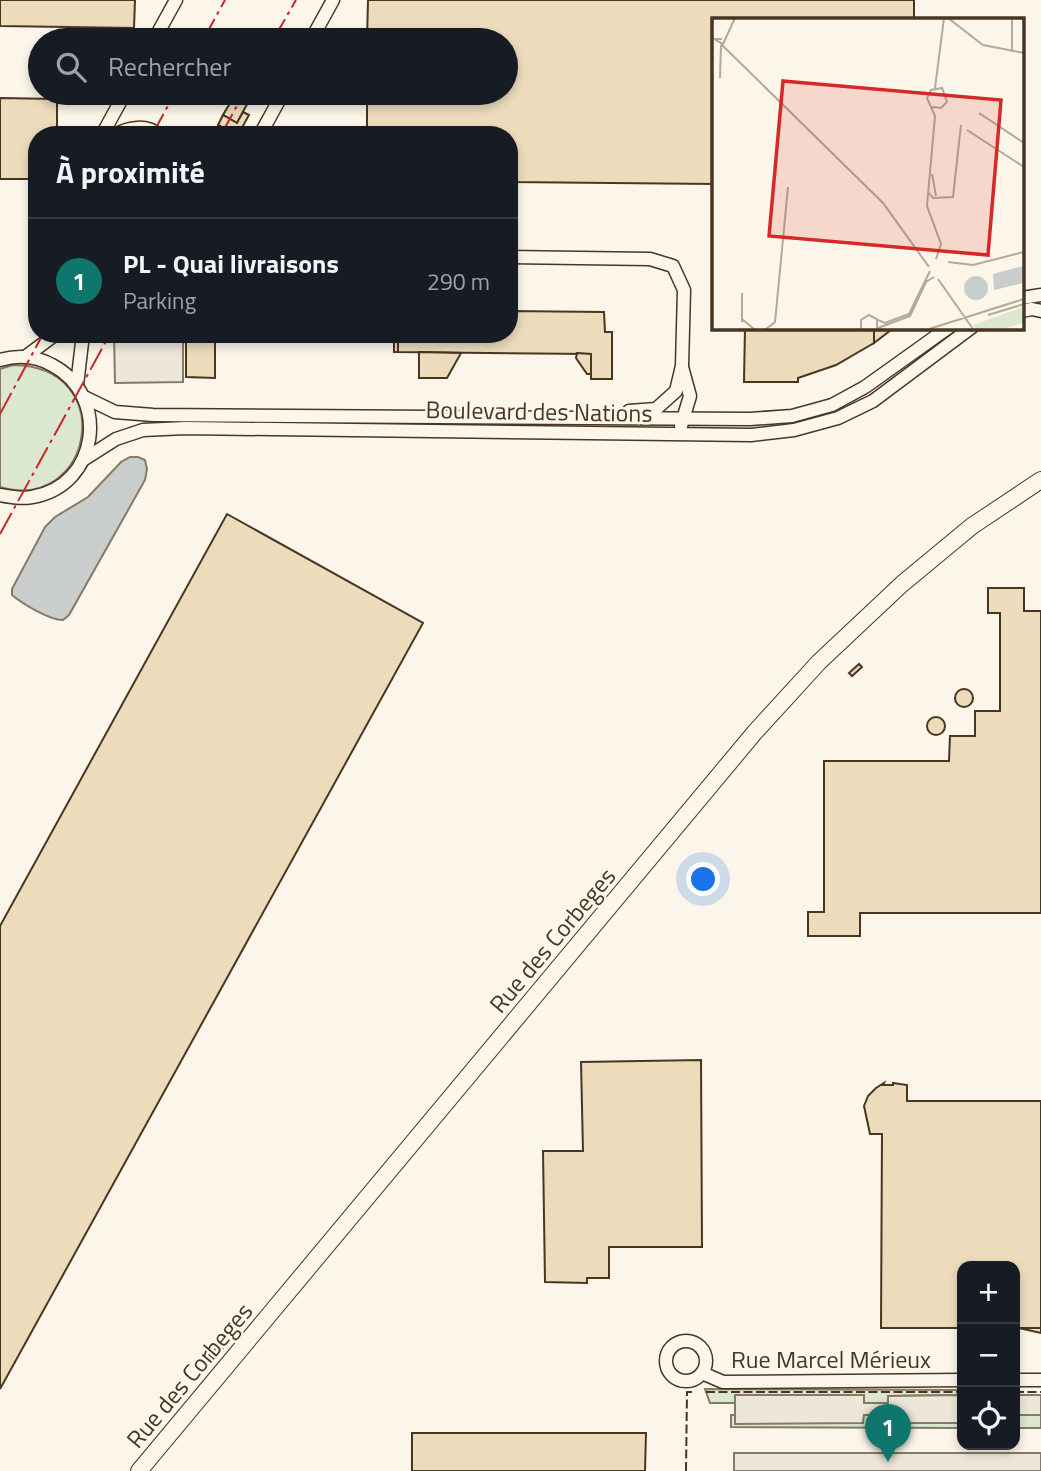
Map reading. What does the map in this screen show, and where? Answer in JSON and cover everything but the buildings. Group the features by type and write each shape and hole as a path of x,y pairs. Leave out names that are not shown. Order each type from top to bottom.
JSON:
{"street":[{"path":"161,28 176,0"},
{"path":"318,28 333,0"},
{"path":"107,126 118,105"},
{"path":"265,126 276,105"},
{"path":"518,257 650,259 673,266 684,290 682,366 676,391 656,409 528,418"},
{"name":"Boulevard des Nations","path":"84,397 115,412 153,415 684,419 792,416 832,405 865,387 946,329"},
{"name":"Boulevard des Nations","path":"83,460 116,439 143,430 186,428 751,435 793,430 838,418 873,401 969,329"},
{"path":"24,357 43,343"},
{"path":"77,385 82,343"},
{"path":"0,360 24,357 44,361 62,370 77,385 84,397 90,418 90,439 83,460 74,474 62,485 31,498 0,495"},
{"path":"556,432 598,427 680,428 690,396 682,366"},
{"name":"Rue des Corbeges","path":"139,1471 755,732 819,662 902,584 972,526 1041,480"},
{"name":"Rue Marcel Mérieux","path":"702,1373 723,1382 957,1380"},
{"path":"1020,1380 1041,1380"}],"green space":[{"path":"13,365 47,372 69,388 80,411 82,436 73,461 56,479 32,490 0,487 0,369"},
{"path":"705,1389 957,1390 957,1395 889,1396 888,1403 864,1403 864,1395 735,1395 735,1403 710,1403"},
{"path":"731,1415 735,1415 735,1423 863,1423 863,1415 889,1415 889,1423 957,1423 957,1428 731,1427"},
{"path":"1020,1415 1041,1415 1041,1428 1020,1428"}],"shaded area":[{"path":"114,343 183,343 183,382 115,383"},
{"path":"130,457 145,460 145,480 69,615 63,620 51,617 12,595 12,589 45,527 55,517 88,497 121,462"},
{"path":"735,1395 864,1395 864,1403 888,1403 888,1396 957,1395 957,1423 889,1423 888,1415 864,1415 863,1423 735,1424"},
{"path":"1020,1395 1041,1395 1041,1415 1020,1415"},
{"path":"734,1453 1041,1453 1041,1471 734,1471"}],"fence":[{"path":"686,1471 687,1392 694,1392"},
{"path":"706,1392 957,1392"},
{"path":"1020,1392 1041,1392"}],"power":[{"path":"210,28 225,0"},
{"path":"280,28 296,0"},
{"path":"157,126 168,105"},
{"path":"226,126 237,105"},
{"path":"0,414 38,343"},
{"path":"0,534 105,343"}],"place":[{"name":"PL - Quai livraisons","path":"888,1462"}]}
